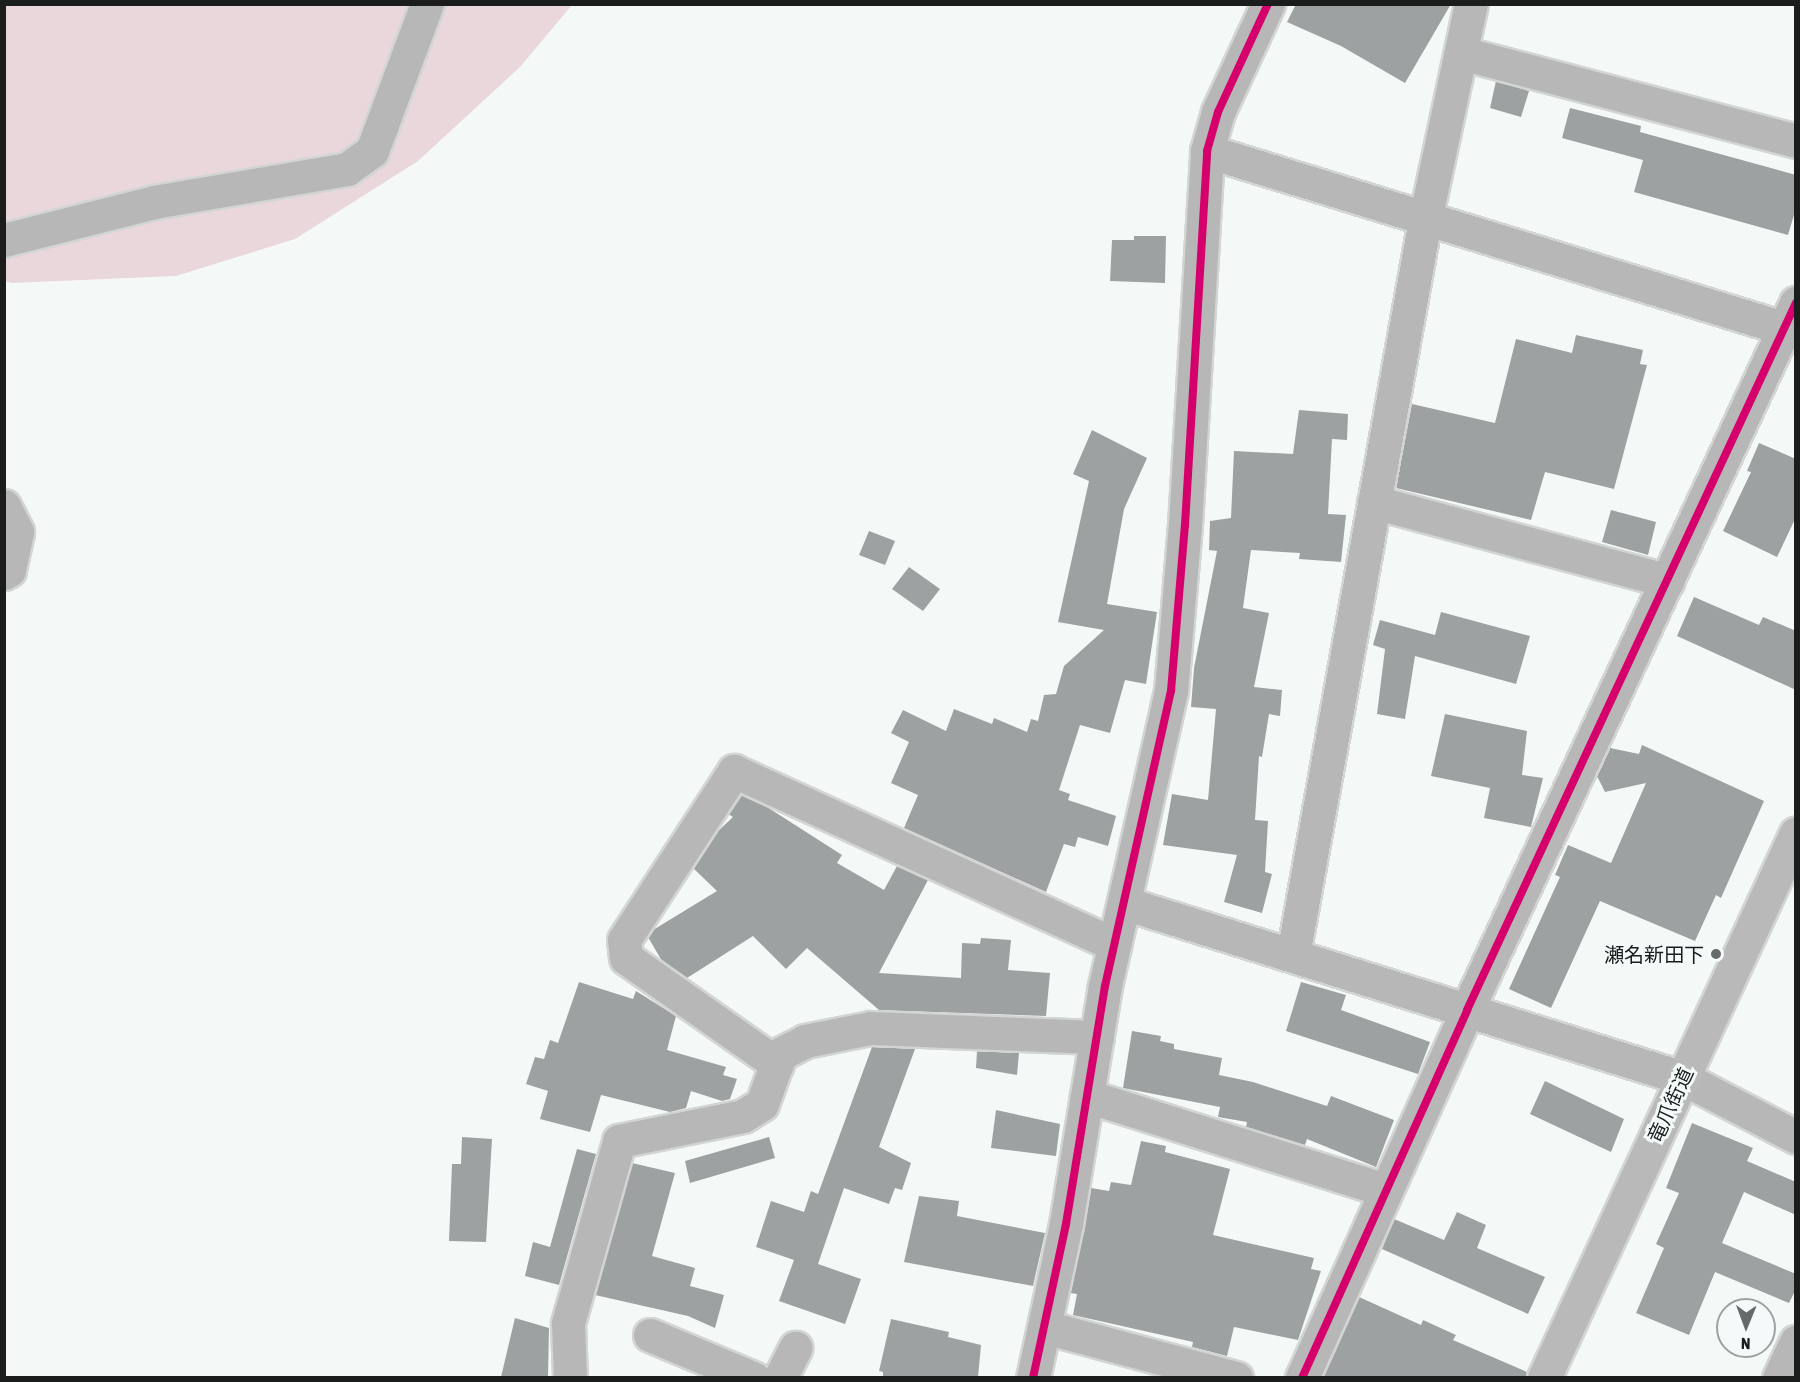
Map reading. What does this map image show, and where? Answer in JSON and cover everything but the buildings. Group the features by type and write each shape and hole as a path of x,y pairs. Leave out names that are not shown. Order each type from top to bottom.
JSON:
{"main road":[{"name":"竜爪街道","path":"1544,1377 1796,833"}],"street":[{"path":"4,240 154,202 347,169 372,151 427,4"},
{"path":"1034,1377 1114,944 1171,691 1178,631 1207,150 1218,112 1268,4"},
{"path":"1293,955 1425,220 1471,4"},
{"path":"1461,53 1796,141"},
{"path":"1207,150 1425,220 1792,321 1467,1010 1302,1377"},
{"path":"1374,502 1668,581"},
{"path":"4,506 17,532 9,570 4,573"},
{"path":"777,1064 626,958 624,940 734,771 1114,944"},
{"path":"1124,903 1683,1078 1796,1137"},
{"path":"570,1377 568,1323 619,1141 743,1116 762,1104 780,1054 805,1041 870,1028 1096,1037"},
{"path":"1087,1096 1385,1190"},
{"path":"1045,1327 1236,1377"},
{"path":"650,1335 753,1377"},
{"path":"1782,1376 1796,1342"},
{"path":"780,1377 795,1348"}],"shaded area":[{"path":"4,5 572,5 520,67 418,161 295,239 176,276 12,283 4,281"}],"cycle path":[{"path":"1033,1378 1066,1224 1105,986 1171,691 1185,525 1207,151 1218,112 1268,4"},
{"path":"1302,1378 1467,1010 1796,303"}],"place":[{"name":"瀬名新田下","path":"1716,954"}]}
